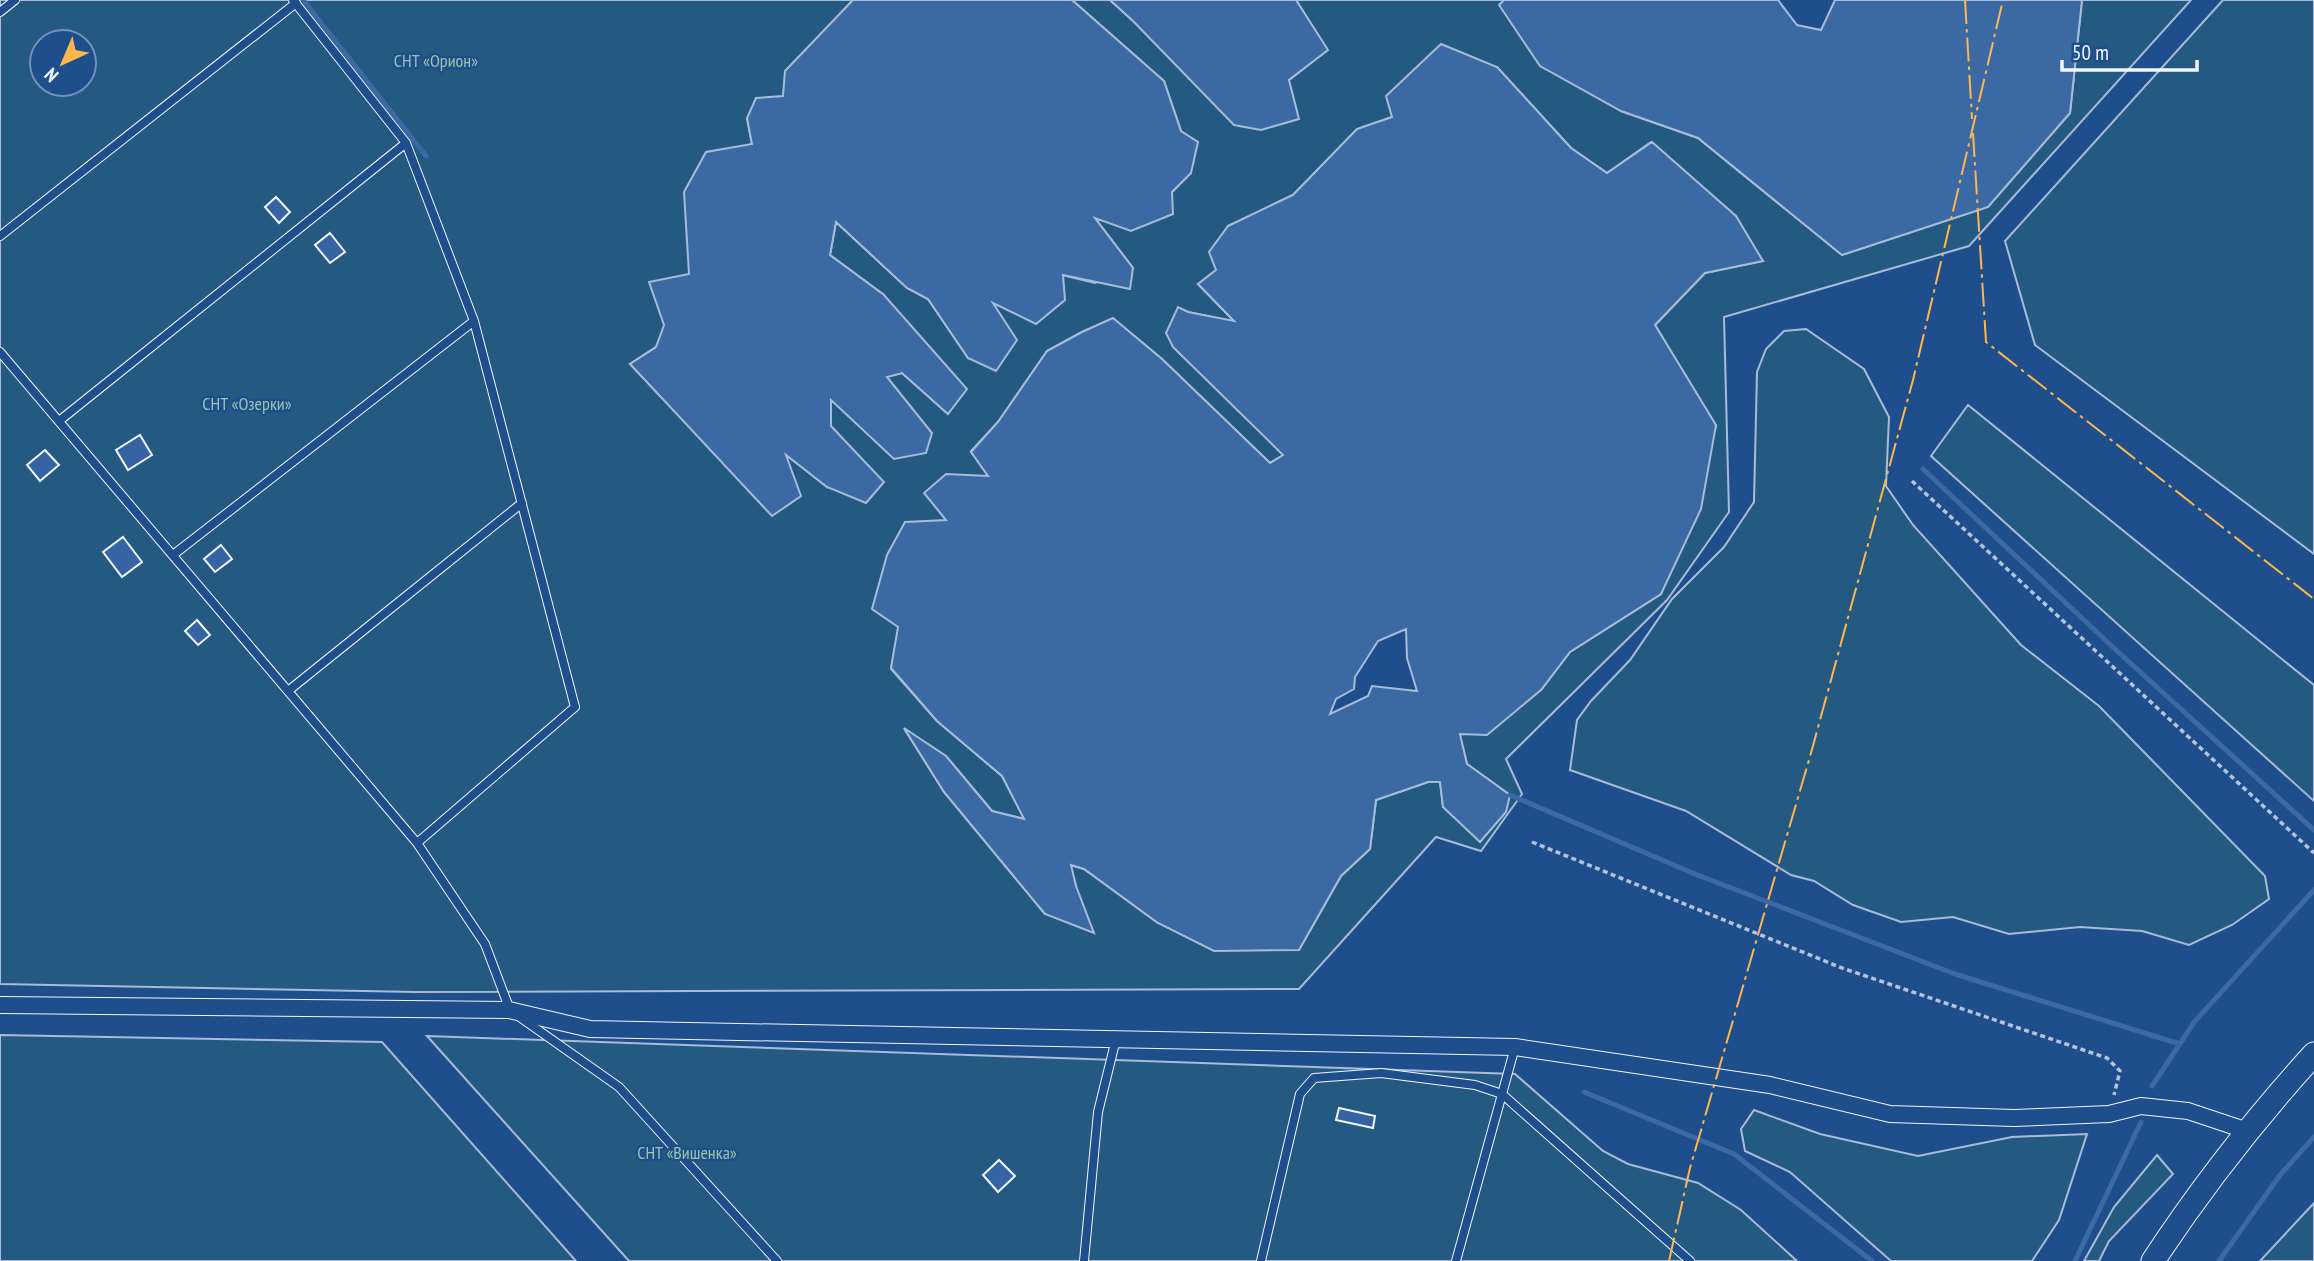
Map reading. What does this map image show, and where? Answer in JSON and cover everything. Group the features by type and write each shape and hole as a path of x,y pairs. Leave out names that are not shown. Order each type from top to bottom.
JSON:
{"street":[{"path":"0,1005 509,1010 590,1029 1516,1047 1770,1085 1890,1114 2014,1118 2109,1114 2141,1106 2188,1111 2248,1131"},
{"path":"2153,1261 2186,1210 2248,1131 2314,1054"}],"lane":[{"path":"0,12 15,0"},
{"path":"0,236 294,2 406,143 474,321 575,707 417,843"},
{"path":"59,421 406,143"},
{"path":"173,555 474,321"},
{"path":"0,352 417,843 485,944 509,1010 619,1087 777,1261"},
{"path":"288,691 522,503"},
{"path":"1084,1261 1098,1112 1116,1039"},
{"path":"1456,1261 1516,1047"},
{"path":"1261,1261 1300,1094 1314,1078 1381,1073 1475,1085 1502,1094 1690,1261"}],"path":[{"path":"1912,481 2314,853"},
{"path":"1532,842 1842,968 2107,1058 2120,1071 2109,1114"}],"green space":[{"path":"0,0 853,0 786,71 783,96 747,118 752,144 689,253 689,274 656,347 630,364 663,399 785,454 827,487 831,399 902,373 948,414 884,295 830,255 836,222 907,288 928,299 968,358 992,301 1062,275 1095,283 1133,268 1094,217 1172,192 1191,173 1181,131 1164,81 1072,0 1110,0 1133,21 1289,80 1327,50 1296,0 1504,0 1500,5 1621,111 1698,138 1842,255 1988,207 2070,113 2082,0 2191,0 1969,246 1724,317 1729,512 1667,600 1506,759 1522,794 1481,851 1436,837 1299,989 416,992 0,984","holes":["1497,67 1571,148 1607,173 1651,142 1763,261 1705,273 1655,325 1716,426 1661,594 1570,652 1541,690 1459,734 1467,764 1510,795 1481,841 1443,807 1440,782 1428,782 1376,800 1370,849 1341,876 1299,950 1158,923 1084,869 1070,865 1076,886 1045,914 944,792 905,730 946,756 992,811 1025,819 1002,776 937,721 891,669 899,626 946,521 988,476 971,451 998,422 1047,351 1113,319 1162,359 1270,463 1284,455 1173,347 1178,308 1235,322 1198,284 1216,270 1228,226 1293,195 1357,129 1392,117"]},
{"path":"2223,0 2314,0 2314,554 2035,345 2005,241"},
{"path":"1806,329 1864,369 1889,417 1886,486 1913,525 2021,645 2099,706 2265,876 2269,899 2232,925 2189,945 2142,931 2080,927 2009,934 1953,917 1901,922 1853,905 1814,881 1791,875 1686,811 1570,770 1577,720 1630,660 1672,599 1724,547 1754,502 1757,372 1766,349 1784,331"},
{"path":"1968,405 2314,685 2314,801 1931,456"},
{"path":"0,1035 382,1042 576,1261 0,1261"},
{"name":"СНТ «Вишенка»","path":"427,1036 1515,1074 1603,1151 1628,1164 1698,1183 1741,1210 1797,1261 629,1261"},
{"path":"1754,1110 1820,1134 1918,1156 2012,1137 2087,1134 2059,1220 2032,1261 1891,1261 1790,1172 1745,1151 1741,1129"},
{"path":"2157,1155 2173,1174 2109,1241 2099,1261 2084,1261 2114,1207"},
{"path":"2314,1203 2314,1261 2260,1261"}],"shaded area":[{"path":"853,0 1072,0 1164,81 1181,131 1198,142 1191,173 1172,192 1173,214 1131,231 1095,218 1133,268 1130,289 1063,275 1065,300 1036,324 993,303 1017,340 996,371 968,358 928,299 907,288 836,222 830,255 884,295 967,389 948,414 902,373 887,377 932,433 926,453 894,459 831,400 831,426 884,482 866,503 827,487 786,455 801,496 772,516 630,364 656,347 664,325 649,282 689,274 684,192 706,152 752,144 747,118 756,98 783,96 785,71"},
{"path":"1110,0 1296,0 1328,50 1289,80 1299,119 1261,130 1234,125"},
{"path":"1504,0 1778,0 1797,25 1821,30 1835,0 2082,0 2070,113 1988,207 1842,255 1698,138 1621,111 1540,66 1499,5"},
{"path":"1441,44 1497,67 1571,148 1607,173 1652,142 1736,216 1763,261 1705,273 1655,325 1716,425 1701,509 1661,594 1570,652 1541,690 1487,735 1460,734 1467,764 1510,795 1506,812 1480,842 1443,807 1440,782 1428,782 1376,800 1370,849 1341,876 1299,950 1214,951 1158,923 1084,869 1071,865 1094,933 1045,914 944,792 904,728 946,756 992,811 1024,819 1002,776 937,721 891,668 898,627 872,609 887,555 905,522 946,520 924,493 946,474 988,476 971,452 998,422 1047,351 1113,318 1162,359 1270,463 1283,455 1173,347 1166,333 1178,307 1188,312 1234,321 1198,284 1216,270 1209,252 1228,226 1293,195 1357,129 1392,117 1386,96","holes":["1406,629 1407,658 1417,691 1372,686 1368,696 1330,714 1336,699 1354,689 1355,677 1378,641"]}],"building":[{"path":"276,197 290,212 279,223 265,207"},
{"path":"330,233 345,252 330,263 315,245"},
{"path":"140,435 152,455 128,470 116,450"},
{"path":"45,450 59,465 40,481 27,465"},
{"path":"123,537 142,562 122,577 103,552"},
{"path":"221,545 232,559 215,572 204,559"},
{"path":"197,620 210,635 198,645 185,631"},
{"path":"1339,1108 1375,1116 1373,1128 1336,1120"},
{"path":"999,1160 1015,1176 998,1192 983,1175"}],"waterway":[{"path":"303,0 426,156"},
{"path":"1923,469 2314,830"},
{"path":"1510,795 1695,874 1955,974 2180,1044"},
{"path":"2152,1086 2195,1021 2314,890"},
{"path":"1584,1092 1734,1154 1872,1261"},
{"path":"2075,1261 2141,1122"},
{"path":"2219,1261 2280,1175 2314,1137"}],"power":[{"path":"1965,0 1972,119"},
{"path":"1669,1261 1690,1168 1811,753 1913,380 2003,0"},
{"path":"1973,133 1986,342 2314,599"}],"park label":[{"name":"СНТ «Орион»","path":"436,61"},
{"name":"СНТ «Озерки»","path":"247,404"}]}
